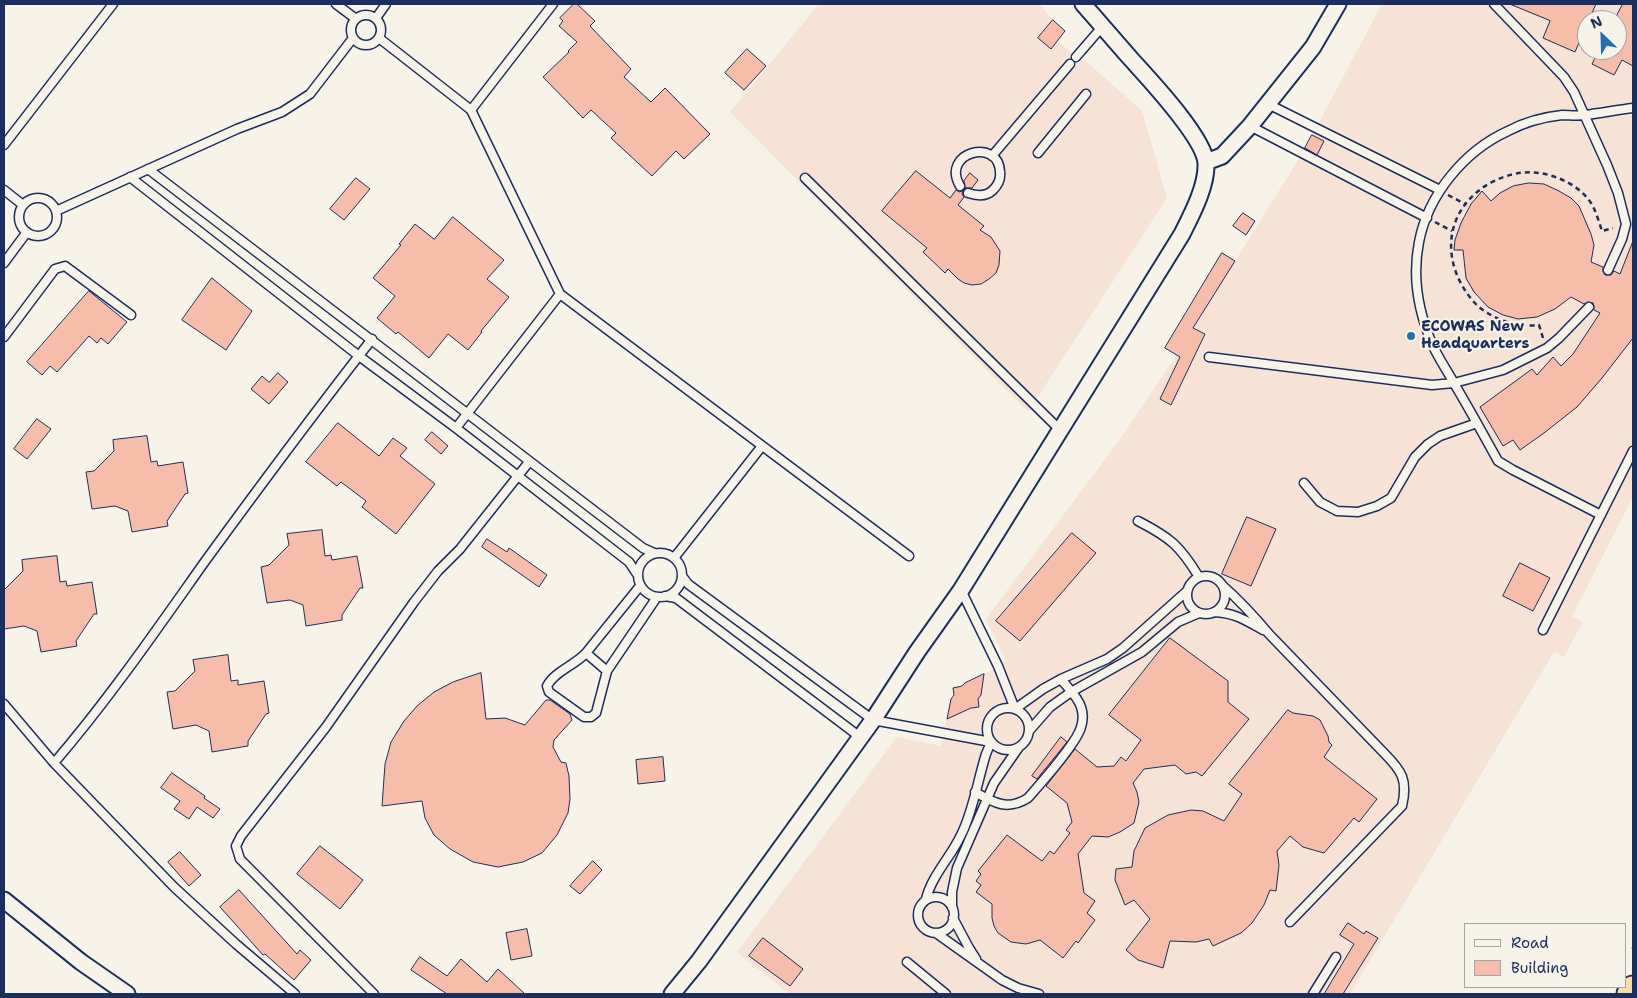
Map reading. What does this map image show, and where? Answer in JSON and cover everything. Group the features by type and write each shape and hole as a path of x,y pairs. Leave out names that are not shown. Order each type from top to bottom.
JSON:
{"highway":[{"path":"1630,994 1633,989"}],"street":[{"path":"672,994 699,962 860,737 961,590 1182,234 1198,202 1206,162 1198,142 1184,120 1084,4"},
{"path":"1206,162 1222,156 1250,126 1313,47 1338,4"},
{"path":"4,900 81,962 127,994"}],"lane":[{"path":"4,145 113,4"},
{"path":"336,4 356,19"},
{"path":"376,18 386,4"},
{"path":"471,110 553,4"},
{"path":"1494,4 1564,77 1574,92 1608,165 1626,224 1622,239 1608,270"},
{"path":"366,15 376,18 381,27 379,38 376,42 366,46 361,45 353,38 351,28 356,19 366,15"},
{"path":"1076,57 1102,27"},
{"path":"56,211 236,129 282,112 310,94 353,38"},
{"path":"379,38 471,110 560,294 909,556"},
{"path":"992,156 1070,64"},
{"path":"1038,153 1086,94"},
{"path":"1268,104 1440,190"},
{"path":"1601,515 1498,461 1433,347 1418,302 1417,270 1419,242 1426,218 1440,190 1453,172 1468,157 1488,142 1508,130 1530,122 1560,115 1584,115 1633,108"},
{"path":"1250,126 1426,218"},
{"path":"960,186 956,175 957,168 965,156 971,152 978,151 986,152 992,156 1000,168 999,183 994,189 981,196 968,193"},
{"path":"148,169 643,548 674,558 682,569 682,576 677,589 661,596 607,671 596,712 591,717 584,717 549,692 547,686 550,681 580,660 640,586"},
{"path":"130,177 359,356 456,428 629,562 638,574"},
{"path":"805,178 1060,430"},
{"path":"4,190 23,205"},
{"path":"33,198 49,201 56,211 56,222 49,232 38,236 27,232 23,228 19,216 23,205 33,198"},
{"path":"4,263 27,232"},
{"path":"4,338 55,269 65,266 131,315"},
{"path":"456,428 560,294"},
{"path":"1209,357 1432,385 1454,383 1504,370 1547,348 1589,307"},
{"path":"54,763 132,664 220,541 372,339"},
{"path":"1304,483 1320,502 1337,511 1358,512 1378,506 1391,498 1415,457 1428,444 1440,436 1477,423"},
{"path":"674,558 762,446"},
{"path":"1543,630 1633,451"},
{"path":"374,994 240,859 236,846 241,836 326,728 438,570 460,549 529,462"},
{"path":"1138,521 1161,532 1178,546 1199,578"},
{"path":"654,553 642,561 639,567 640,586 646,592 676,598 860,737"},
{"path":"682,576 688,584 872,720 991,742 1007,750 1019,747"},
{"path":"1039,994 1018,988 1002,980 936,933 924,930 918,920 918,908 926,899 932,882 954,849 962,833 991,742 987,729 991,716 1002,709 1015,709 1061,679 1107,659 1123,648 1187,592 1194,581 1199,578 1217,580 1244,606 1397,766 1404,779 1405,792 1402,806 1290,922"},
{"path":"1213,612 1222,604 1224,598 1222,585"},
{"path":"961,590 998,666 1015,709 1026,718 1029,731"},
{"path":"1187,592 1190,607 1199,613 1228,613 1243,618 1269,634"},
{"path":"979,963 954,918 952,892 957,868 998,775 1027,737 1029,731 1050,707 1071,692 1142,652 1178,622 1199,613"},
{"path":"586,653 607,671"},
{"path":"975,792 1000,804 1010,806 1020,803 1028,798 1071,745 1081,726 1082,714 1080,706 1061,679"},
{"path":"4,704 54,763 174,887 236,944 295,994"},
{"path":"926,899 932,897 944,898 952,907"},
{"path":"936,933 947,929 954,918"},
{"path":"1313,994 1336,957"},
{"path":"907,962 946,994"}],"path":[{"path":"1547,348 1539,325 1520,325 1498,319 1476,304 1464,290 1451,258 1452,231 1466,204 1473,195 1504,176 1519,172 1537,172 1549,174 1566,181 1580,191 1591,203 1602,231 1626,224"},
{"path":"1448,194 1466,204"},
{"path":"1434,222 1452,231"}],"shaded area":[{"path":"819,4 1039,4 1065,31 1058,41 1084,63 1086,61 1142,111 1167,198 1028,412 730,112"},
{"path":"1382,4 1633,4 1633,497 1572,616 1583,622 1564,657 1554,652 1350,994 789,994 737,952 897,737 941,746 951,699 954,695 953,688 962,686 1006,661 986,619 1118,442 1177,354 1302,154"}],"building":[{"path":"574,4 577,4 595,21 590,26 631,69 624,77 651,102 665,88 710,134 684,159 676,151 652,176 611,138 616,133 591,110 583,118 543,77 577,42 559,26 563,21 560,18"},
{"path":"1510,4 1596,4 1593,10 1577,10 1577,47 1575,52 1543,38 1550,21"},
{"path":"1623,4 1633,4 1633,66 1622,60 1627,60 1627,10 1620,10"},
{"path":"1053,20 1065,31 1051,49 1038,38"},
{"path":"747,49 766,66 744,90 725,73"},
{"path":"1594,60 1622,60 1614,75 1592,64"},
{"path":"1312,135 1324,141 1317,155 1305,148"},
{"path":"916,171 950,198 956,190 959,192 963,191 964,197 958,205 984,226 980,230 991,237 1000,251 999,265 996,273 981,284 972,285 964,283 948,269 945,273 923,252 927,248 882,211"},
{"path":"970,173 978,180 972,188 965,188 964,181"},
{"path":"356,178 370,189 344,220 330,209"},
{"path":"1529,183 1544,184 1571,198 1579,206 1594,245 1591,262 1603,267 1605,275 1611,275 1614,271 1620,274 1633,241 1633,338 1577,407 1520,450 1513,440 1503,446 1480,407 1532,369 1537,375 1553,357 1561,366 1573,354 1600,313 1594,310 1593,303 1588,302 1584,304 1571,297 1555,309 1537,317 1518,319 1503,315 1488,307 1474,292 1466,278 1463,250 1454,250 1455,240 1461,223 1471,204 1482,191 1491,201 1500,193 1513,186"},
{"path":"1243,213 1255,221 1246,235 1233,226"},
{"path":"453,217 504,260 487,279 509,297 468,350 448,334 429,358 398,332 396,334 377,318 395,296 373,278 401,245 399,244 415,224 434,239"},
{"path":"1222,253 1235,261 1193,328 1205,334 1171,405 1160,399 1180,357 1165,348"},
{"path":"212,278 252,311 226,350 182,320"},
{"path":"89,291 127,322 108,344 101,338 97,343 89,336 57,372 50,366 42,375 27,362"},
{"path":"278,373 288,382 269,404 251,389 262,376 269,382"},
{"path":"37,419 51,429 27,459 14,449"},
{"path":"338,423 379,456 393,438 407,448 400,456 435,484 396,534 362,507 366,501 341,482 337,486 306,462"},
{"path":"432,432 448,446 441,454 425,440"},
{"path":"147,436 151,462 157,461 158,466 183,462 188,493 185,494 167,521 168,526 132,532 128,511 115,506 92,509 86,472 94,471 114,451 113,440"},
{"path":"1247,517 1276,529 1251,586 1222,574"},
{"path":"322,530 325,556 331,555 332,560 357,556 363,588 360,588 342,615 342,620 306,626 303,605 290,600 267,603 261,567 269,565 289,545 287,534"},
{"path":"1072,533 1096,553 1020,641 996,621"},
{"path":"487,539 507,552 509,548 547,575 539,587 482,547"},
{"path":"57,556 60,582 66,581 67,586 92,582 97,614 94,614 76,641 77,646 41,652 37,631 24,626 4,629 4,590 23,571 22,560"},
{"path":"1520,563 1550,578 1533,611 1503,596"},
{"path":"1170,638 1228,681 1228,702 1249,719 1202,776 1196,772 1186,774 1175,765 1144,769 1133,783 1139,802 1134,823 1108,837 1092,836 1078,854 1084,893 1095,901 1087,913 1095,920 1078,943 1076,941 1063,958 1040,940 1026,944 1011,942 998,933 994,926 992,904 976,892 981,885 976,881 981,874 978,871 1007,835 1042,861 1050,851 1054,854 1070,833 1066,830 1072,822 1067,803 1046,786 1075,749 1097,767 1114,766 1121,757 1126,761 1141,740 1109,715"},
{"path":"228,655 231,681 238,680 238,685 264,681 269,713 266,714 248,741 248,746 212,752 209,731 196,725 173,729 167,692 175,691 195,671 193,660"},
{"path":"481,673 486,719 505,718 525,725 546,700 550,700 570,714 572,720 554,740 553,747 561,762 566,763 569,776 570,799 568,813 557,835 542,853 523,862 498,867 473,862 450,849 434,835 425,818 422,801 382,806 385,764 391,742 404,721 417,706 434,692 453,682"},
{"path":"984,674 981,695 978,699 979,707 971,708 947,719 951,699 954,695 953,688 962,686"},
{"path":"1288,710 1293,713 1313,716 1320,720 1332,745 1324,757 1377,799 1359,822 1354,818 1324,853 1303,847 1290,836 1277,851 1279,865 1276,891 1270,890 1264,905 1252,923 1241,933 1213,946 1209,939 1196,942 1170,941 1163,968 1138,960 1126,950 1150,919 1134,900 1125,905 1115,880 1116,869 1132,867 1134,851 1145,828 1168,815 1191,810 1203,811 1224,821 1242,794 1229,784"},
{"path":"1061,737 1067,742 1037,779 1032,776"},
{"path":"663,757 665,781 638,784 636,760"},
{"path":"172,773 220,809 213,818 197,807 189,819 174,809 180,801 161,788"},
{"path":"320,846 363,880 340,909 297,874"},
{"path":"180,852 201,875 189,886 168,862"},
{"path":"593,861 602,870 580,894 570,886"},
{"path":"239,890 297,954 300,950 311,960 294,980 265,954 263,955 220,907"},
{"path":"1348,923 1364,934 1366,931 1378,938 1343,994 1324,994 1354,944 1340,935"},
{"path":"527,929 532,956 511,960 506,933"},
{"path":"763,938 803,969 790,986 749,956"},
{"path":"420,957 447,976 461,959 487,982 498,969 525,994 447,994 411,970"}],"place":[{"name":"ECOWAS New Headquarters","path":"1411,336"}]}
